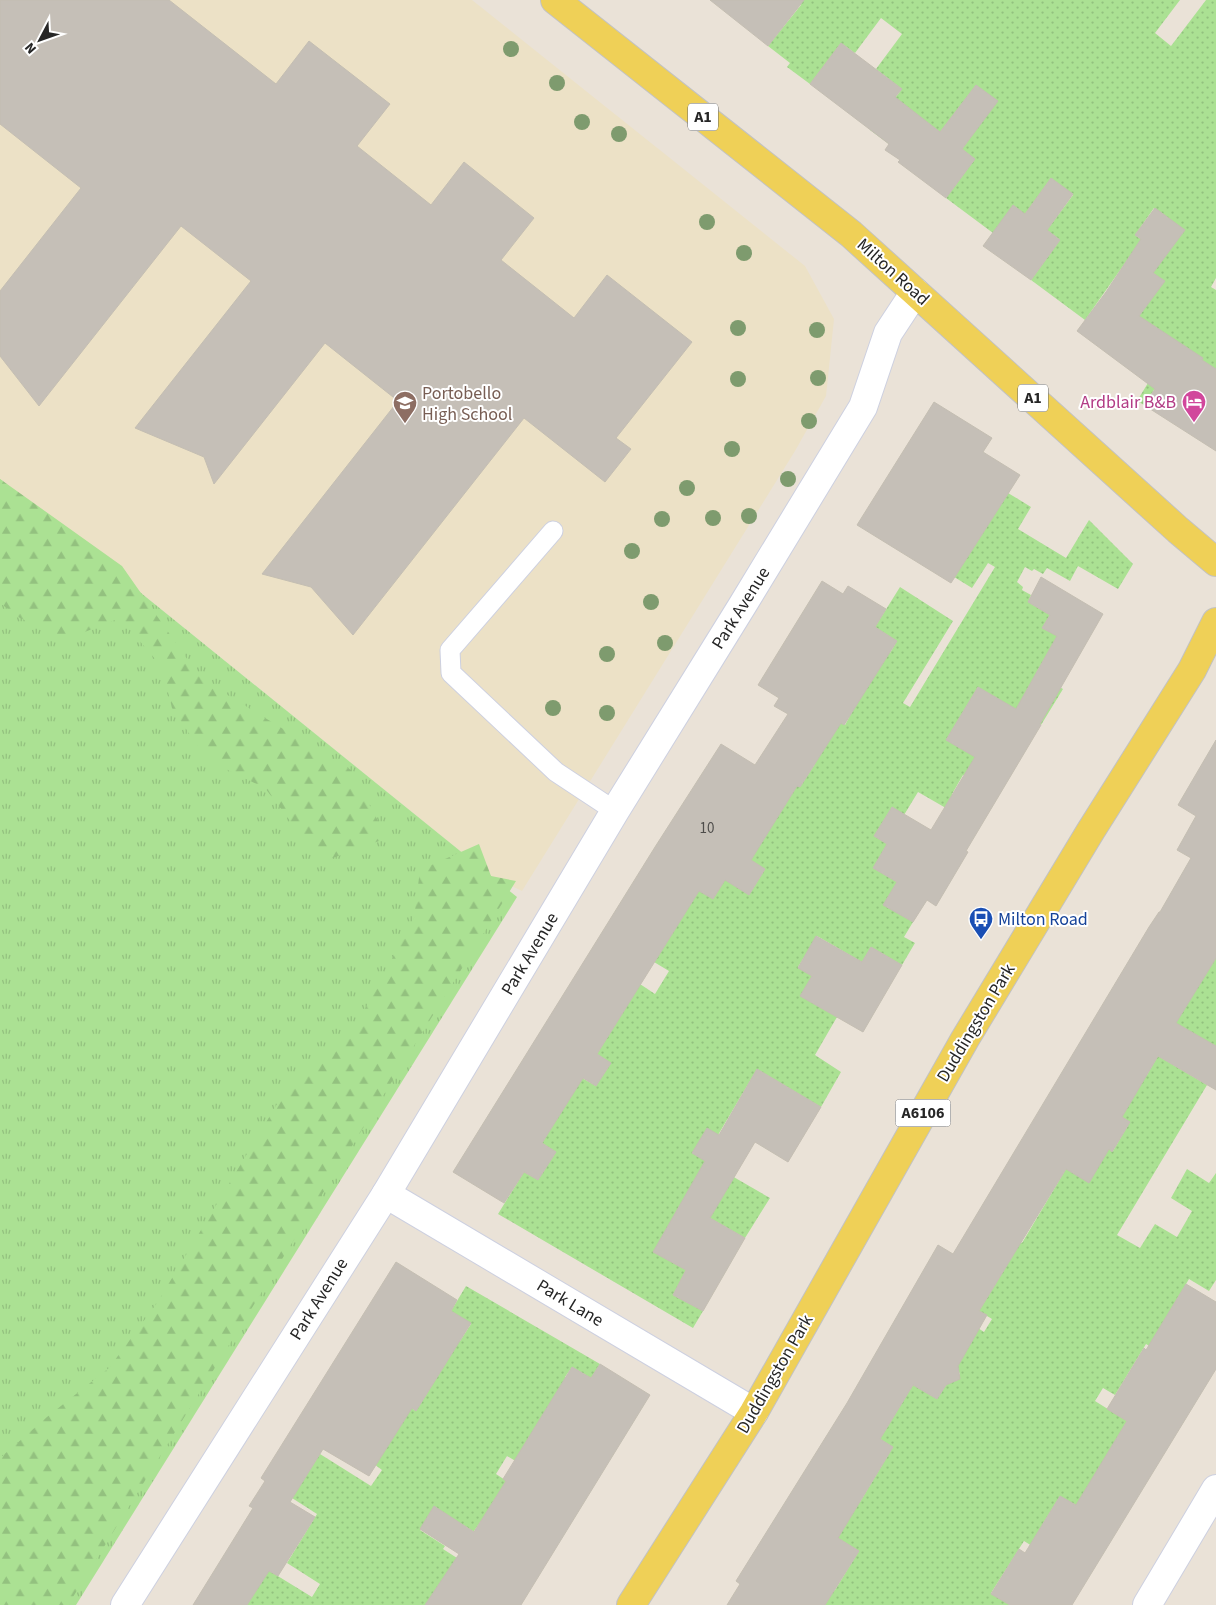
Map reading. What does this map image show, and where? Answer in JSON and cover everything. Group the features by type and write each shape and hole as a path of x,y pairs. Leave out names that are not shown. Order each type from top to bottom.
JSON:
{"main road":[{"name":"Milton Road","path":"555,0 851,234 1178,530 1216,562"},
{"name":"Duddingston Park","path":"631,1605 754,1412 965,1039 1090,832 1192,670 1216,622"}],"street":[{"name":"Park Avenue","path":"125,1605 386,1194 615,811 863,407 888,333 915,292"},
{"name":"Park Lane","path":"386,1194 754,1412"},
{"path":"1147,1605 1216,1489"}],"lane":[{"path":"553,531 450,650 451,673 556,772 615,811"}],"shaded area":[{"name":"Portobello High School","path":"0,0 472,0 805,266 834,319 826,396 795,451 522,891 491,876 0,479"}],"green space":[{"path":"795,0 1180,0 1155,33 1171,46 1206,0 1216,0 1216,278 1211,287 1216,290 1216,369 1200,375 1183,345 1144,405 1137,401 1148,383 1139,316 1164,281 1130,256 1085,320 1031,280 1060,240 1047,230 1073,195 1051,178 1025,214 993,233 946,198 975,159 962,149 997,101 976,85 940,132 928,123 924,128 889,144 870,130 902,89 876,69 902,34 881,18 855,53 841,43 810,84 787,67 790,63 768,46 801,5","holes":["1154,208 1184,230 1165,256 1135,235"]},
{"path":"0,479 517,897 76,1605 0,1605"},
{"path":"0,479 122,566 201,679 351,770 387,838 322,862 265,788 207,760 172,708 162,667 120,618 67,639 20,618 0,603"},
{"path":"1008,493 1031,507 1018,529 1066,558 1089,520 1133,564 1118,589 1078,566 1070,581 1047,568 1043,574 1025,567 1017,582 1023,587 1022,590 1031,595 1028,602 1050,615 1042,628 1058,636 1036,673 1063,689 1041,725 978,687 946,740 978,758 967,776 963,775 952,794 958,815 918,792 904,815 892,807 874,836 887,844 873,868 897,882 884,905 913,922 904,937 915,943 902,965 871,947 862,962 817,936 798,967 812,976 801,996 837,1017 815,1055 841,1072 821,1107 757,1069 718,1135 692,1153 770,1198 745,1238 682,1202 654,1252 686,1270 673,1295 703,1311 693,1328 498,1214 524,1172 538,1180 556,1152 542,1143 582,1078 596,1086 611,1063 597,1054 640,984 655,994 669,971 654,962 699,890 713,899 725,879 749,895 765,869 737,852 787,780 800,787 815,764 823,711 845,725 852,712 830,698 867,640 890,653 897,641 875,627 900,587 953,621 903,703 910,707 995,567 988,563 972,588 951,575"},
{"path":"479,844 491,876 516,881 68,1605 0,1605 0,1458 47,1417 109,1368 157,1303 294,1076 345,1046 414,918 420,870"},
{"path":"1214,957 1216,958 1216,1069 1176,1023 1160,1013"},
{"path":"1158,1056 1207,1085 1117,1235 1140,1248 1155,1224 1177,1237 1192,1211 1171,1198 1187,1169 1209,1183 1216,1173 1216,1280 1209,1291 1189,1279 1161,1326 1165,1355 1146,1344 1115,1395 1103,1388 1095,1401 1127,1421 1077,1506 1060,1496 1042,1525 1056,1561 1024,1541 991,1593 1010,1605 784,1605 835,1590 859,1551 828,1532 860,1502 893,1447 880,1439 913,1385 937,1399 948,1382 953,1382 960,1374 957,1368 969,1322 984,1332 992,1319 979,1311 1013,1255 1008,1235 1022,1243 1066,1169 1109,1149 1113,1151 1130,1122 1120,1116 1129,1064 1147,1075"},
{"path":"466,1286 600,1364 591,1378 572,1367 565,1377 584,1389 532,1471 507,1456 496,1474 520,1490 496,1530 481,1521 474,1531 502,1549 434,1507 420,1530 445,1546 443,1549 457,1558 448,1605 247,1605 268,1570 312,1597 320,1584 287,1563 317,1514 292,1498 320,1454 371,1486 382,1470 374,1464 411,1408 416,1411 452,1353 440,1328 460,1341 471,1324 451,1311"}],"building":[{"path":"0,0 169,0 276,84 309,41 390,104 357,146 431,205 464,162 534,218 501,260 574,318 607,275 692,342 616,438 631,449 605,482 524,418 353,635 311,587 262,574 398,401 325,343 214,484 204,457 135,428 251,281 181,226 39,406 0,356 0,291 81,188 0,124"},
{"path":"710,0 804,0 768,46"},
{"path":"841,43 902,89 895,97 940,132 976,85 998,101 962,149 975,159 946,198 885,150 889,144 810,84"},
{"path":"1051,178 1073,194 1047,230 1060,240 1031,280 983,246 1013,205 1025,214"},
{"path":"1155,208 1185,230 1153,273 1165,281 1139,316 1203,358 1202,360 1216,369 1216,451 1144,405 1155,389 1077,331 1106,292 1141,239 1135,235"},
{"path":"934,402 992,438 983,452 1020,475 951,583 857,525"},
{"path":"1041,577 1103,614 936,906 927,900 913,922 883,905 897,882 873,868 887,844 874,836 892,807 931,830 975,757 946,740 978,687 1016,709 1057,636 1042,628 1050,615 1028,602"},
{"path":"822,581 843,594 848,586 886,609 875,627 897,641 844,725 841,723 800,787 797,786 751,860 765,869 749,895 725,880 713,899 699,891 597,1054 611,1063 596,1086 583,1078 542,1143 556,1152 538,1180 524,1172 504,1203 453,1172 721,744 755,765 788,714 774,706 779,698 758,685"},
{"path":"1216,740 1216,958 1176,1023 1216,1046 1216,1090 1158,1056 1122,1117 1130,1122 1112,1152 1109,1149 1089,1183 1066,1169 979,1311 987,1315 958,1366 960,1379 946,1385 937,1399 913,1385 880,1439 893,1447 838,1538 859,1551 825,1605 727,1605 740,1584 736,1581 847,1403 938,1245 953,1254 1191,858 1177,850 1196,816 1178,805"},
{"path":"816,936 862,962 871,947 902,965 863,1032 800,996 812,976 798,968"},
{"path":"757,1069 821,1107 788,1162 755,1142 710,1218 745,1238 703,1311 673,1295 686,1270 653,1252 705,1161 692,1153 707,1128 719,1135"},
{"path":"396,1262 457,1300 451,1311 471,1323 416,1411 412,1408 369,1476 323,1449 290,1502 315,1517 278,1576 269,1571 247,1605 193,1605 253,1508 249,1506 265,1481 261,1478"},
{"path":"1186,1284 1216,1302 1216,1369 1072,1605 1010,1605 991,1594 1019,1549 1025,1553 1060,1496 1076,1505 1127,1421 1107,1409"},
{"path":"600,1364 650,1395 521,1605 425,1605 459,1554 420,1529 434,1506 474,1532 506,1481 503,1479 572,1367 591,1378"}],"place":[{"name":"Ardblair B&B","path":"1194,423"},
{"name":"Portobello High School","path":"405,424"},
{"name":"Milton Road","path":"981,940"}]}
